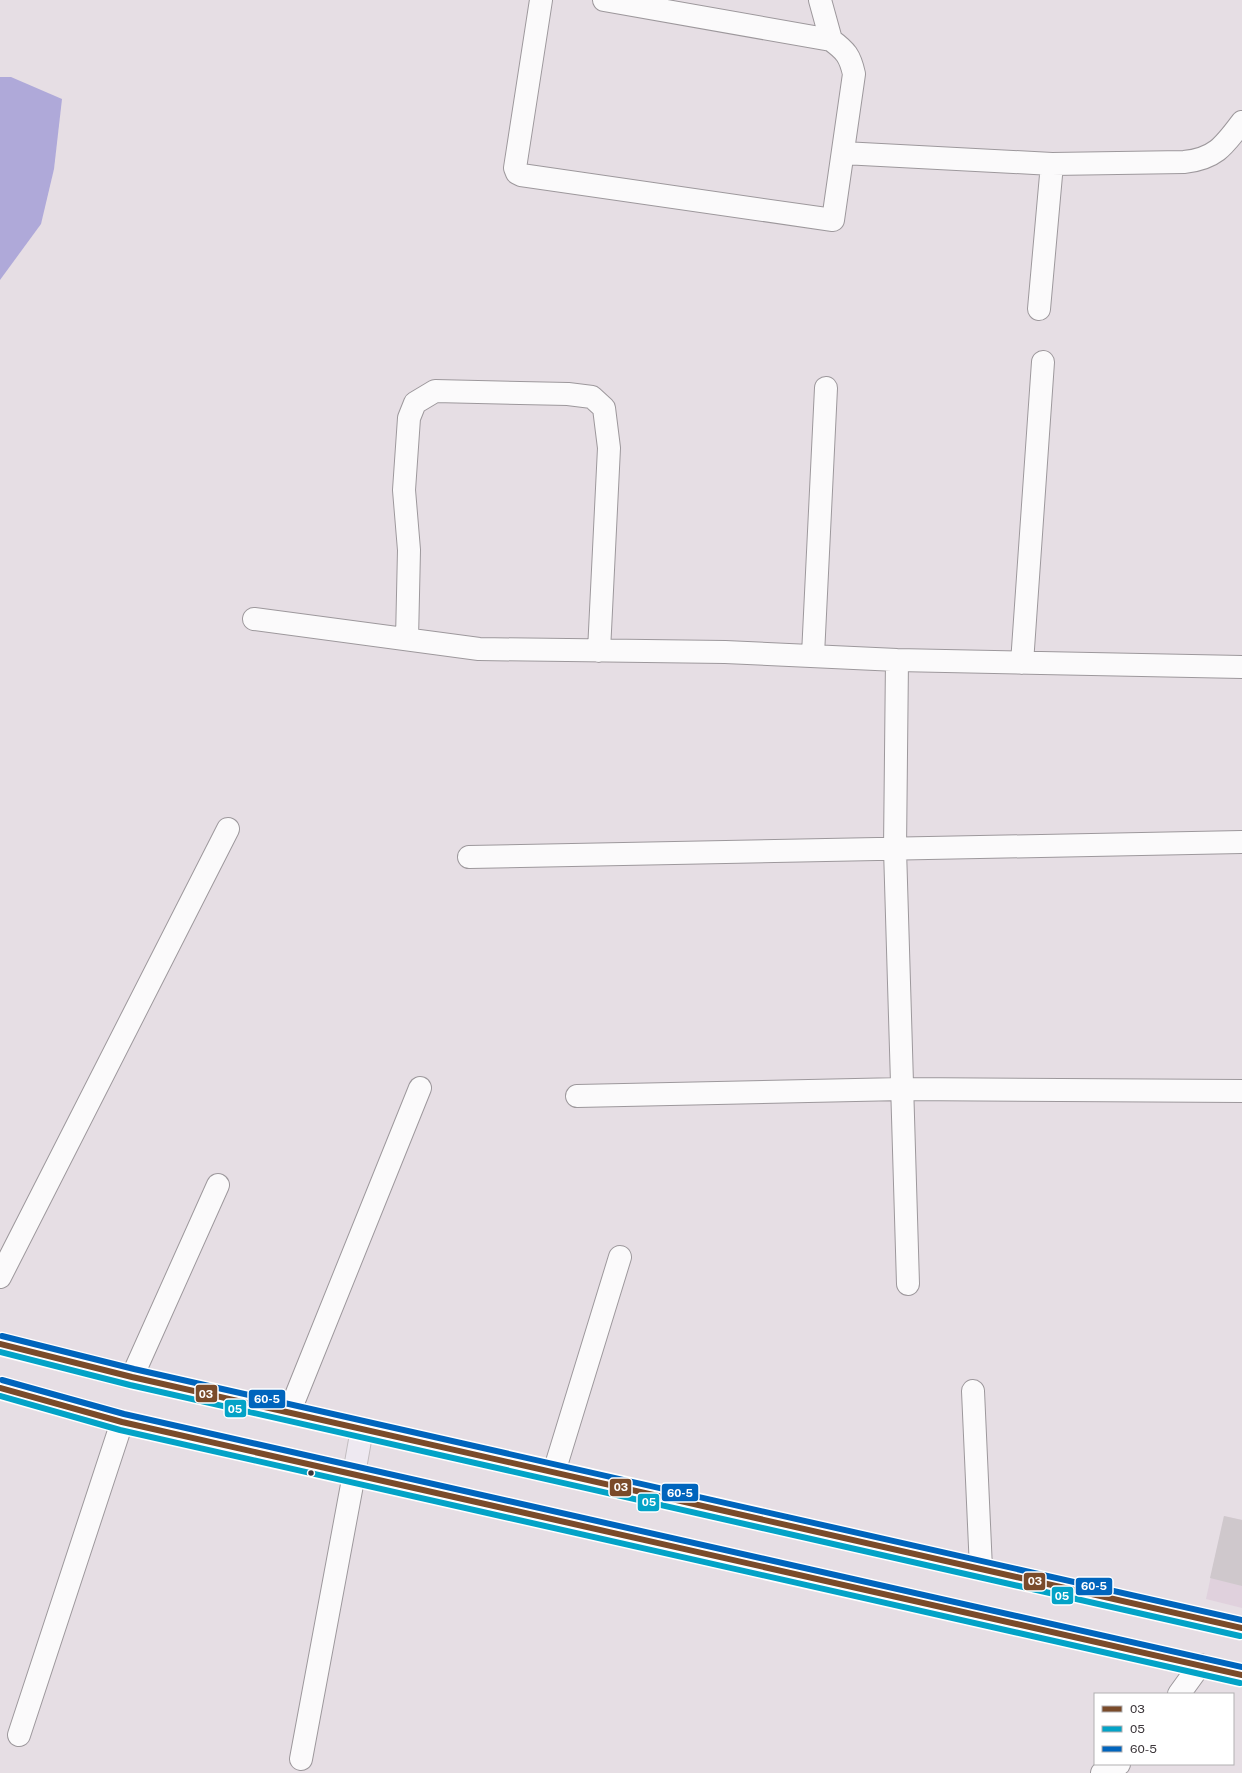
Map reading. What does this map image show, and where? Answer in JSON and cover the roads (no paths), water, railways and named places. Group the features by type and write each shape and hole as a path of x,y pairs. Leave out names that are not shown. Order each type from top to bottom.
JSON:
{"main road":[{"path":"0,1344 132,1377 289,1413 1242,1628"},
{"path":"0,1388 122,1422 1200,1665 1242,1676"},
{"path":"354,1474 362,1429"}],"street":[{"path":"541,0 514,168 517,173 521,175 833,220 854,74 852,62 844,50 831,40 604,0"},
{"path":"820,0 831,40"},
{"path":"843,153 1052,164 1184,162 1198,160 1213,155 1229,141 1242,122"},
{"path":"1039,309 1052,164"},
{"path":"1022,662 1043,362"},
{"path":"813,655 826,388"},
{"path":"407,638 409,550 404,490 409,418 415,403 435,391 568,394 592,397 604,408 608,441 599,651"},
{"path":"254,619 407,638 479,649 813,655 897,660 1242,667"},
{"path":"897,660 895,849 908,1284"},
{"path":"0,1277 228,829"},
{"path":"469,857 1242,842"},
{"path":"289,1413 420,1088"},
{"path":"577,1096 902,1089 1242,1090"},
{"path":"132,1377 218,1185"},
{"path":"554,1472 620,1257"},
{"path":"973,1391 981,1569"},
{"path":"19,1734 122,1422"},
{"path":"301,1759 354,1474"},
{"path":"1180,1693 1200,1665"},
{"path":"1102,1773 1117,1765"}]}
